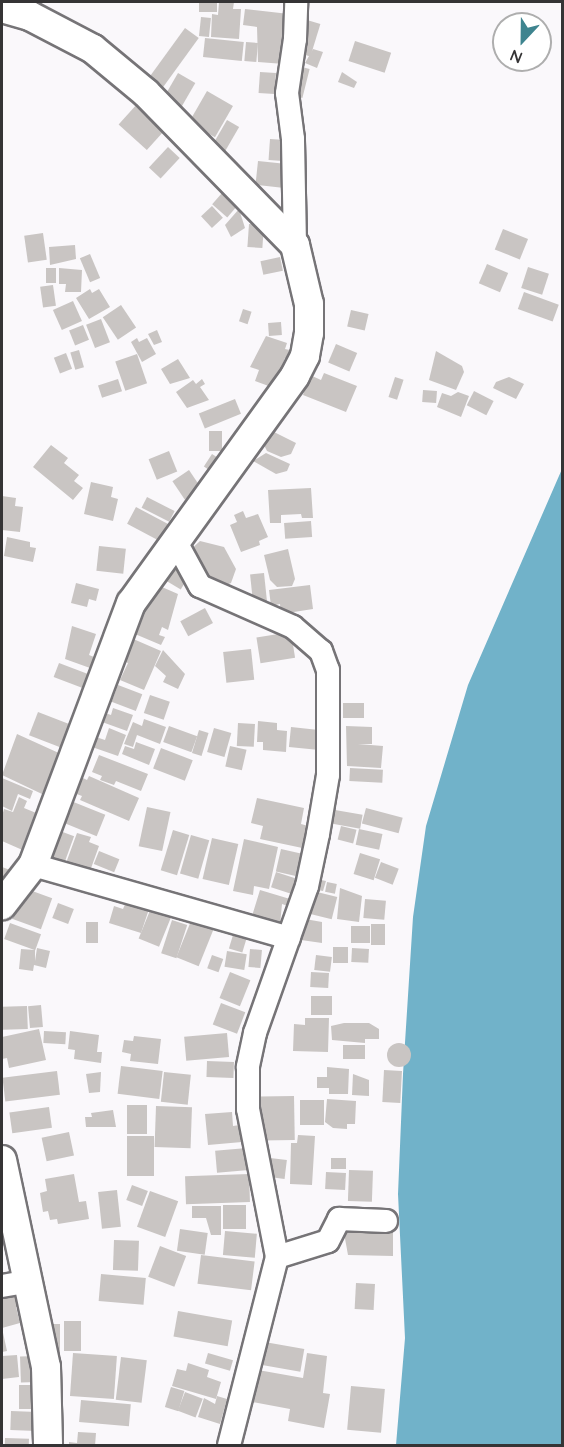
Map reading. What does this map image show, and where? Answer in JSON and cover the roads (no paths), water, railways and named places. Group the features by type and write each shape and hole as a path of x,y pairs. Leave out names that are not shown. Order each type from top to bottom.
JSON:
{"street":[{"path":"5,896 33,865 130,603 252,436 305,356 309,333 309,304 295,245 293,139 287,93 296,39 296,2"},
{"path":"2,8 30,16 93,49 146,93 295,245"},
{"path":"176,542 200,586 293,627 321,651 328,670 328,775 307,886 255,1033 248,1067 248,1109 277,1257 229,1446"},
{"path":"33,865 289,938"},
{"path":"2,1160 30,1281 46,1366 48,1446"},
{"path":"277,1257 328,1241 339,1219 386,1221"},
{"path":"2,1286 30,1281"}],"water":[{"path":"562,469 562,1445 396,1445 405,1338 398,1194 403,1074 413,917 426,826 468,685"}]}
